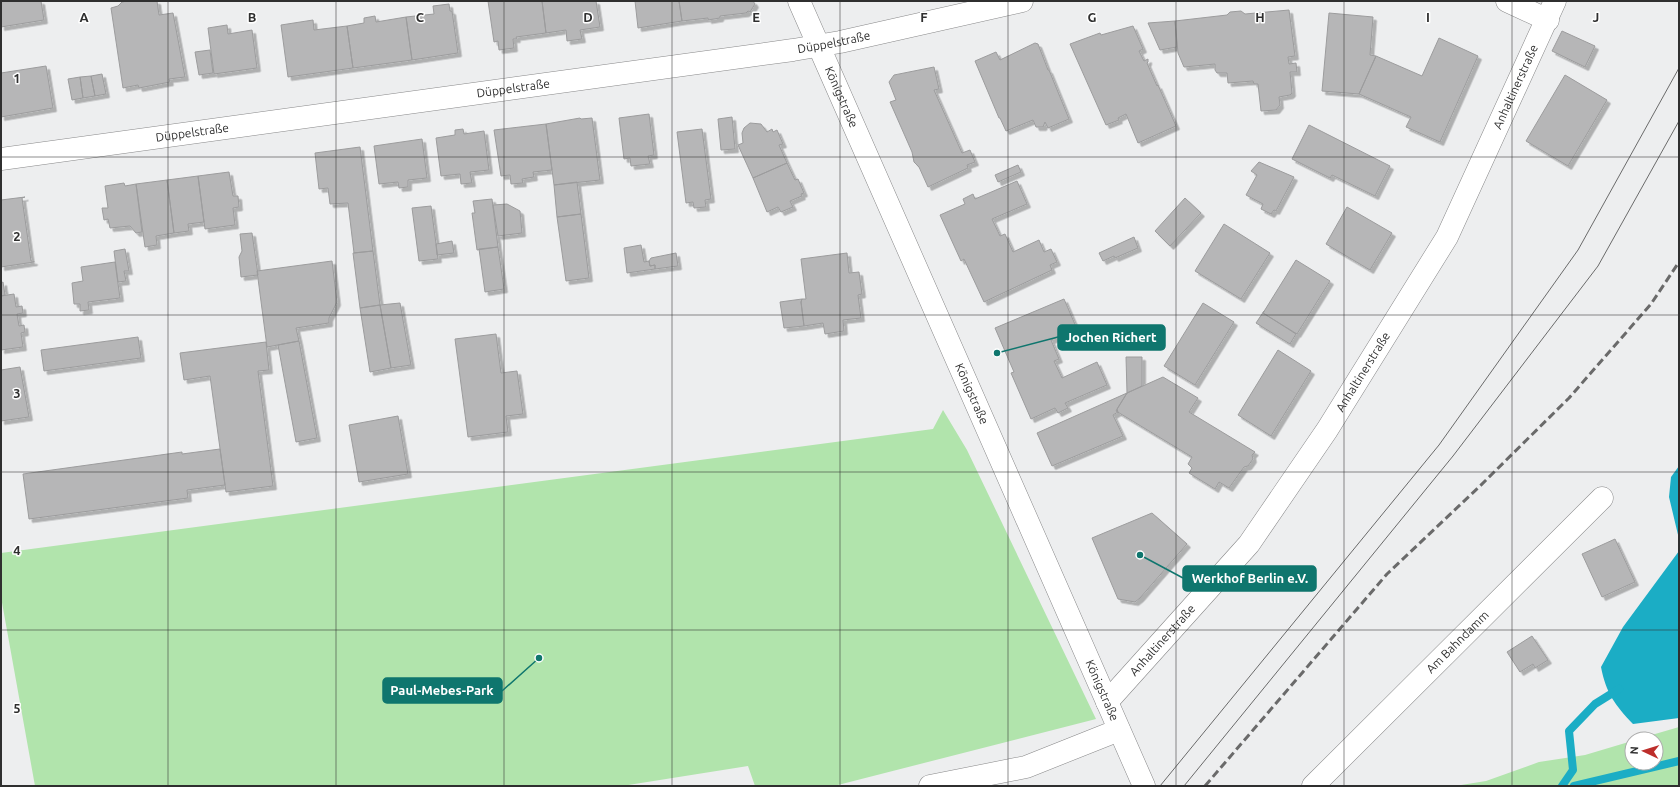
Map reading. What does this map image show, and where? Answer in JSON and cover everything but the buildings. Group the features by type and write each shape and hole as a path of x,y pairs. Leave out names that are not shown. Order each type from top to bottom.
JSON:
{"street":[{"name":"Königstraße","path":"800,1 1144,786"},
{"path":"938,20 962,1"},
{"name":"Düppelstraße","path":"1,159 819,45 1022,1"},
{"path":"1507,1 1551,11"},
{"name":"Anhaltinerstraße","path":"1107,702 1250,544 1327,430 1447,237 1551,11"},
{"name":"Am Bahndamm","path":"1313,786 1602,498"},
{"path":"930,786 1026,767 1119,730"}],"green space":[{"path":"943,410 967,450 1096,719 834,786 755,786 748,766 622,786 35,786 1,597 1,553 933,429"},
{"path":"1679,727 1679,786 1455,786 1486,781 1539,762 1585,755 1624,743 1624,771 1664,771 1664,731"}],"water":[{"path":"1679,466 1679,539 1669,497 1671,477"},
{"path":"1679,551 1679,718 1633,724 1612,698 1601,667 1623,627"}],"waterway":[{"path":"1562,786 1573,770 1569,731 1595,704 1619,689"},
{"path":"1574,786 1679,761"}],"tram line":[{"path":"1160,786 1439,445 1578,250 1679,68"},
{"path":"1184,786 1453,456 1598,266 1679,121"}],"railway":[{"path":"1205,786 1387,574 1480,486 1569,398 1651,304 1679,262"}],"place":[{"name":"Jochen Richert","path":"997,353"},
{"name":"Werkhof Berlin e.V.","path":"1140,555"},
{"name":"Paul-Mebes-Park","path":"539,658"}]}
